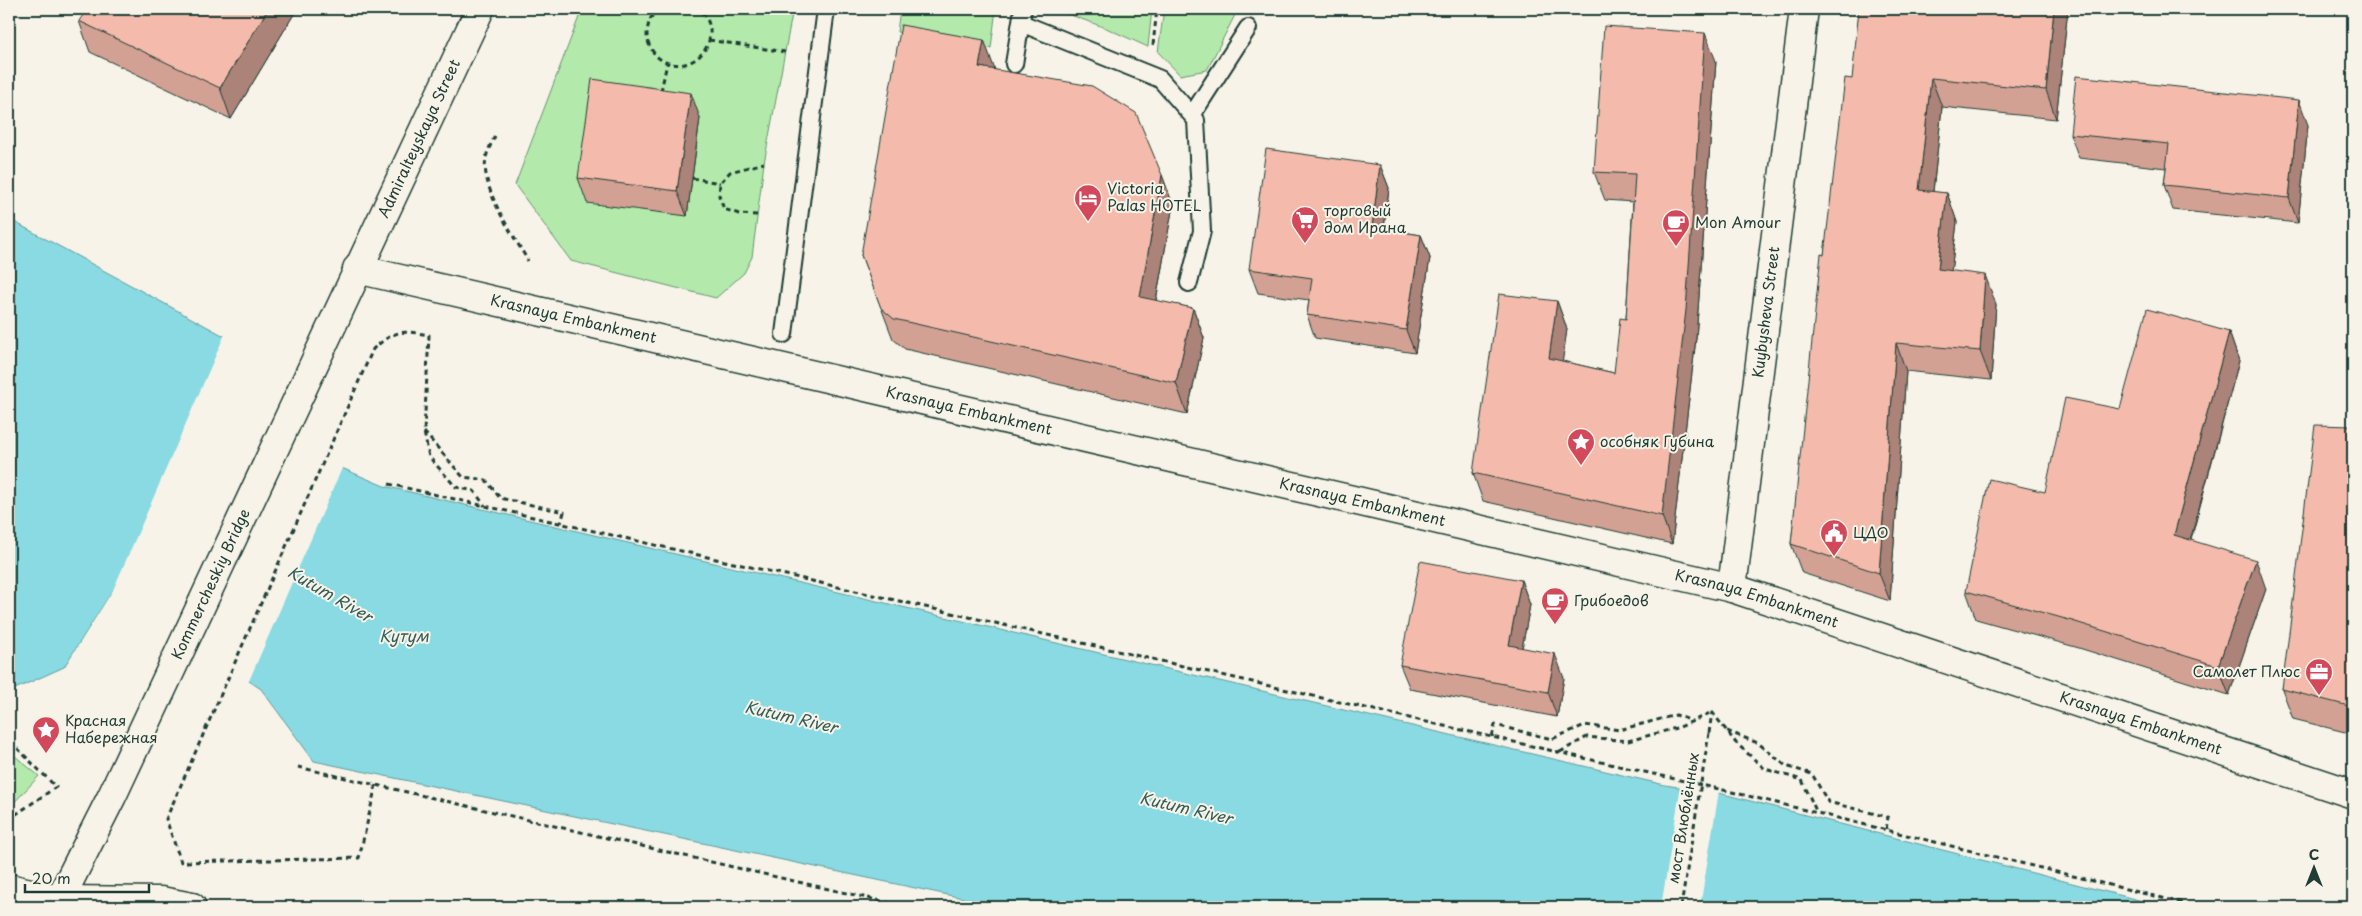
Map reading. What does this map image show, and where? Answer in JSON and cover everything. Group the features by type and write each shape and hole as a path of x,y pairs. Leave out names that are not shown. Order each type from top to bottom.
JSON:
{"main road":[{"name":"Admiralteyskaya Street","path":"356,269 480,9"},
{"name":"Kuybysheva Street","path":"1732,588 1804,9"},
{"name":"Kommercheskiy Bridge","path":"59,903 112,796 356,269"},
{"name":"Krasnaya Embankment","path":"356,269 1732,588 2353,794"},
{"path":"9,888 59,903 161,901 192,907"}],"lane":[{"path":"784,334 826,9"},
{"path":"1014,64 1022,16 1160,79 1196,120 1202,231 1189,283"},
{"path":"1192,115 1248,28"}],"path":[{"path":"659,9 650,20 647,30 648,40 651,50 658,58 675,65 690,63 703,54 710,40 707,20 698,9"},
{"path":"1152,48 1157,9"},
{"path":"710,40 785,52"},
{"path":"660,96 668,63"},
{"path":"495,136 486,155 486,174 493,198 528,261"},
{"path":"757,215 739,214 724,209 720,196 720,183 730,172 764,163"},
{"path":"692,178 720,183"},
{"path":"376,784 359,858 181,862 166,819 373,349 387,337 405,331 429,336 424,432 429,457 456,487 474,491 485,506"},
{"path":"424,432 463,477 486,480 500,498 564,512 561,524"},
{"path":"389,484 1560,752 2200,907"},
{"path":"1560,752 1587,737 1628,741 1680,727 1712,712 1736,743 1765,769 1802,780 1817,813"},
{"name":"мост Влюблённых","path":"1681,907 1712,712"},
{"path":"1492,737 1495,725 1552,739 1586,725 1619,730 1676,715 1692,721"},
{"path":"1727,732 1758,742 1786,766 1812,774 1828,802 1888,817 1886,830"},
{"path":"9,745 18,749 56,787 9,819"},
{"path":"298,767 906,907"}],"green space":[{"path":"582,9 793,9 764,163 752,257 744,273 716,298 571,261 515,185"},
{"path":"900,9 996,9 991,48 897,32"},
{"path":"1054,9 1152,9 1148,47 1106,28"},
{"path":"1164,9 1200,9 1235,15 1207,70 1180,75 1158,52"},
{"path":"9,751 39,776 9,808"}],"water":[{"name":"Кутум","path":"9,219 294,374 269,437 384,486 1665,785 1723,794 2166,907 1005,907 314,761 261,689 113,590 64,667 15,689 9,687"}],"pier":[{"path":"225,334 295,372 273,436 343,466 248,683 114,594 63,670 113,590"},
{"path":"1681,785 1719,791 1700,907 1661,907"}],"building":[{"path":"87,9 268,9 220,88 79,21"},
{"path":"1859,9 2054,9 2046,90 1931,78 1919,190 1947,193 1938,269 1985,275 1980,351 1896,343 1879,573 1791,544 1821,254 1824,255 1845,78 1852,79"},
{"name":"Victoria Palas HOTEL","path":"901,25 984,40 979,67 1092,86 1136,113 1162,175 1140,297 1193,308 1176,383 894,319 881,308 861,255"},
{"path":"1604,26 1705,33 1686,310 1662,516 1473,473 1499,294 1557,301 1549,358 1614,373 1620,318 1626,319 1635,174 1594,172"},
{"path":"2076,76 2299,100 2289,198 2164,185 2169,144 2070,134"},
{"path":"592,79 691,93 677,191 578,178"},
{"path":"1266,149 1380,165 1372,227 1421,235 1406,330 1307,315 1312,278 1249,269"},
{"path":"2147,309 2229,332 2174,535 2256,560 2218,666 2069,620 1966,591 1989,479 2045,492 2065,398 2120,409"},
{"path":"2315,425 2353,426 2353,707 2282,689"},
{"path":"1420,561 1521,580 1509,645 1555,654 1548,692 1400,665"}],"place":[{"name":"Victoria Palas HOTEL","path":"1088,222"},
{"name":"торговый дом Ирана","path":"1305,244"},
{"name":"Mon Amour","path":"1676,247"},
{"name":"особняк Губина","path":"1581,466"},
{"name":"ЦДО","path":"1834,557"},
{"name":"Грибоедов","path":"1555,625"},
{"name":"Самолет Плюс","path":"2319,696"},
{"name":"Красная Набережная","path":"46,754"}],"water label":[{"name":"Kutum River","path":"330,594"},
{"name":"Kutum River","path":"791,717"},
{"name":"Kutum River","path":"1186,808"}]}
